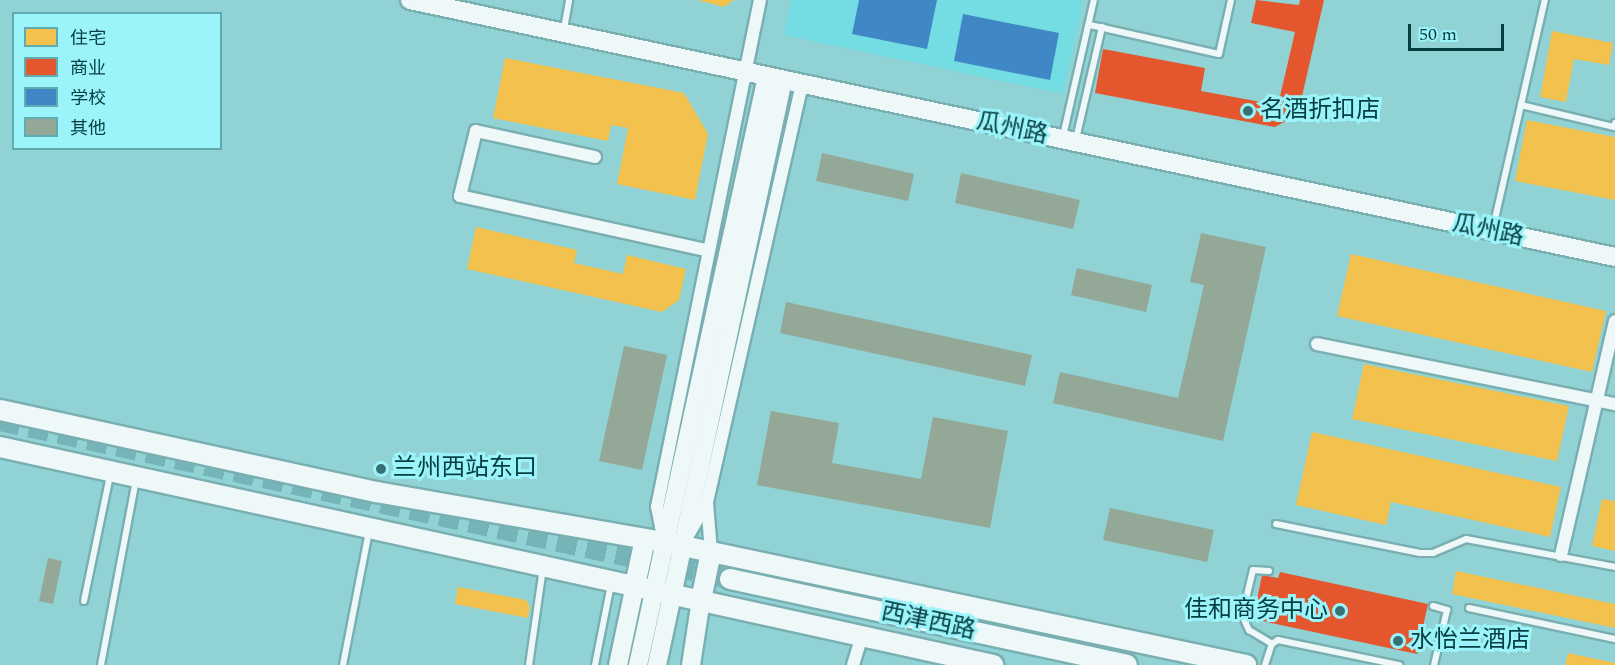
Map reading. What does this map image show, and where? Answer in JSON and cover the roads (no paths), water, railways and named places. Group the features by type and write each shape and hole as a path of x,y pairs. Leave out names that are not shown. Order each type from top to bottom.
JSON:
{"main road":[{"path":"0,410 377,492 664,542 1246,665"},
{"path":"0,447 369,531 653,589 993,665"},
{"path":"653,589 664,542"},
{"path":"701,600 711,552"},
{"name":"西津西路","path":"1073,665 729,584 1127,665"}],"street":[{"name":"瓜州路","path":"410,0 1615,257"},
{"path":"664,542 657,507 706,250 760,0"},
{"path":"638,665 653,589 775,78"},
{"path":"711,552 707,502 802,84"},
{"path":"595,157 476,131 460,196 706,250"},
{"path":"1561,555 1615,321"},
{"path":"1317,344 1615,404"},
{"path":"664,542 707,502"},
{"path":"618,665 653,589"},
{"path":"653,589 657,665"},
{"path":"691,665 701,600"},
{"path":"853,665 862,636"}],"lane":[{"path":"563,33 570,0"},
{"path":"1069,141 1094,0"},
{"path":"1090,25 1219,54 1231,0"},
{"path":"1492,232 1545,0"},
{"path":"1069,141 1102,27"},
{"path":"1521,105 1614,127 1615,123"},
{"path":"84,601 111,472"},
{"path":"101,665 136,478"},
{"path":"1276,524 1420,553 1433,553 1466,539 1561,555 1615,567"},
{"path":"343,665 369,531"},
{"path":"529,665 543,566"},
{"path":"1269,571 1253,570 1242,615 1249,630 1272,644"},
{"path":"595,665 611,580"},
{"path":"1433,606 1447,610 1434,665"},
{"path":"1469,608 1615,639"},
{"path":"1265,665 1272,644 1278,640 1399,665"}],"tunnel":[{"path":"0,421 730,579"}],"place":[{"name":"名酒折扣店","path":"1248,111"},
{"name":"兰州西站东口","path":"381,469"},
{"name":"佳和商务中心","path":"1340,611"},
{"name":"水怡兰酒店","path":"1398,641"}]}
